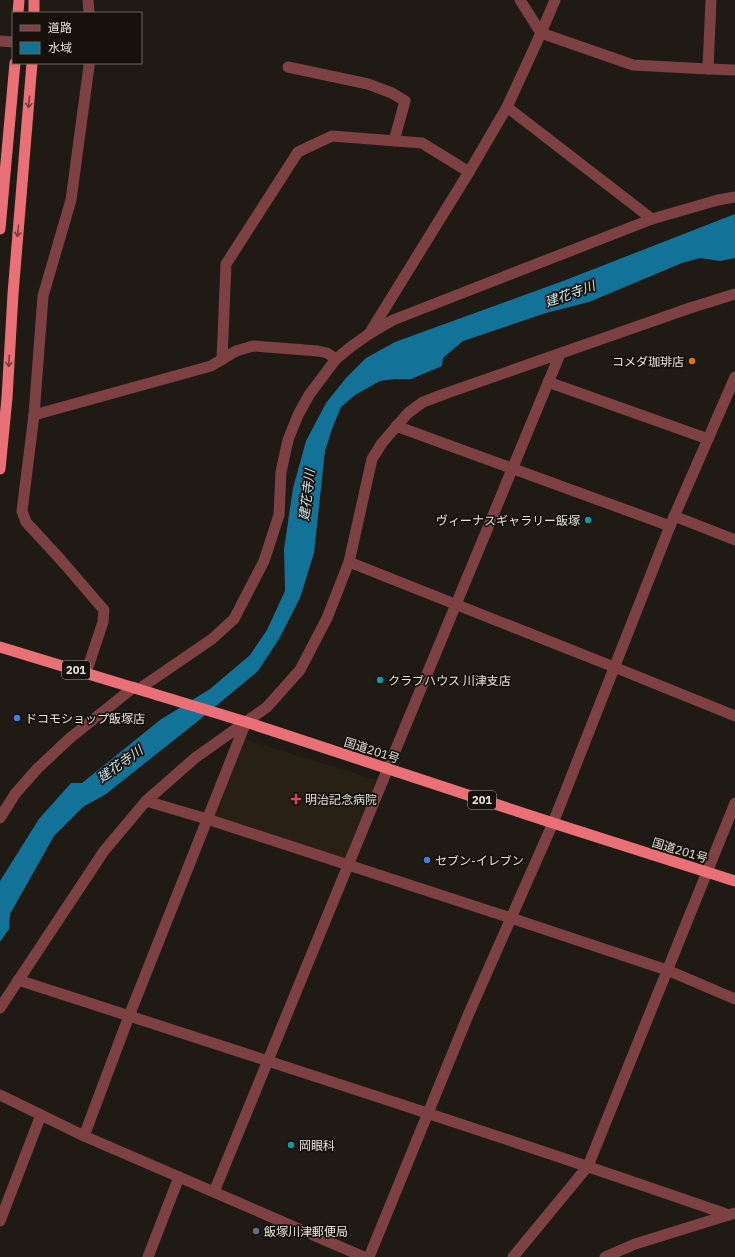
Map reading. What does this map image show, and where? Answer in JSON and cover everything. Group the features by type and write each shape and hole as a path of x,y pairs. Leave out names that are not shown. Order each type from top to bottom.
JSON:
{"highway":[{"path":"18,12 19,0"},
{"path":"34,0 34,12"},
{"path":"0,229 15,64"},
{"path":"0,469 7,398 13,294 32,64"},
{"name":"国道201号","path":"0,647 246,722 552,823 735,881"}],"street":[{"path":"88,0 89,12"},
{"path":"520,0 541,33 633,65 735,70"},
{"path":"368,334 469,172 507,107 555,0"},
{"path":"708,69 711,0"},
{"path":"0,41 12,42"},
{"path":"86,673 103,622 104,610 62,560 26,522 22,511 34,415 43,296 71,200 89,64"},
{"path":"288,67 368,84 392,93 406,101 394,141"},
{"path":"507,107 652,219"},
{"path":"222,360 226,264 298,152 332,136 422,143 469,172"},
{"path":"0,818 15,794 37,769 70,738 137,688 212,639 234,619 264,561 279,515 281,472 288,440 298,415 309,395 336,359 368,334 393,320 652,219 718,200 735,197"},
{"path":"0,1008 104,851 146,801 195,758 267,707 300,670 327,618 349,562 372,459 382,443 408,413 423,402 690,308 735,294"},
{"path":"34,415 211,366 236,351 252,346 318,350 327,353 336,359"},
{"path":"214,1192 560,354"},
{"path":"369,1257 469,1013 552,823 672,521 735,377"},
{"path":"548,382 708,438"},
{"path":"396,426 512,468 672,521 735,540"},
{"path":"349,562 735,716"},
{"path":"84,1136 246,722"},
{"path":"146,801 207,819 667,970 735,999"},
{"path":"513,1257 588,1166 735,803"},
{"path":"18,980 428,1113 732,1214"},
{"path":"0,1095 84,1136 364,1257"},
{"path":"0,1221 41,1115"},
{"path":"148,1257 179,1177"},
{"path":"605,1257 635,1244 732,1214"}],"shaded area":[{"name":"明治記念病院","path":"244,739 379,781 346,861 212,817"}],"water":[{"name":"建花寺川","path":"735,214 735,258 720,261 700,258 682,263 589,302 546,313 463,341 443,358 442,366 411,379 380,381 355,395 341,407 325,451 314,553 300,598 279,639 258,671 106,794 83,807 54,836 10,914 9,929 0,942 0,881 39,819 71,783 82,783 160,720 210,689 250,655 267,630 285,591 284,549 293,488 306,441 326,403 346,378 366,358 395,342 563,281"}],"place":[{"name":"コメダ珈琲店","path":"692,361"},
{"name":"ヴィーナスギャラリー飯塚","path":"588,520"},
{"name":"クラブハウス 川津支店","path":"380,680"},
{"name":"ドコモショップ飯塚店","path":"17,718"},
{"name":"明治記念病院","path":"296,799"},
{"name":"セブン-イレブン","path":"427,860"},
{"name":"岡眼科","path":"291,1145"},
{"name":"飯塚川津郵便局","path":"256,1231"}]}
